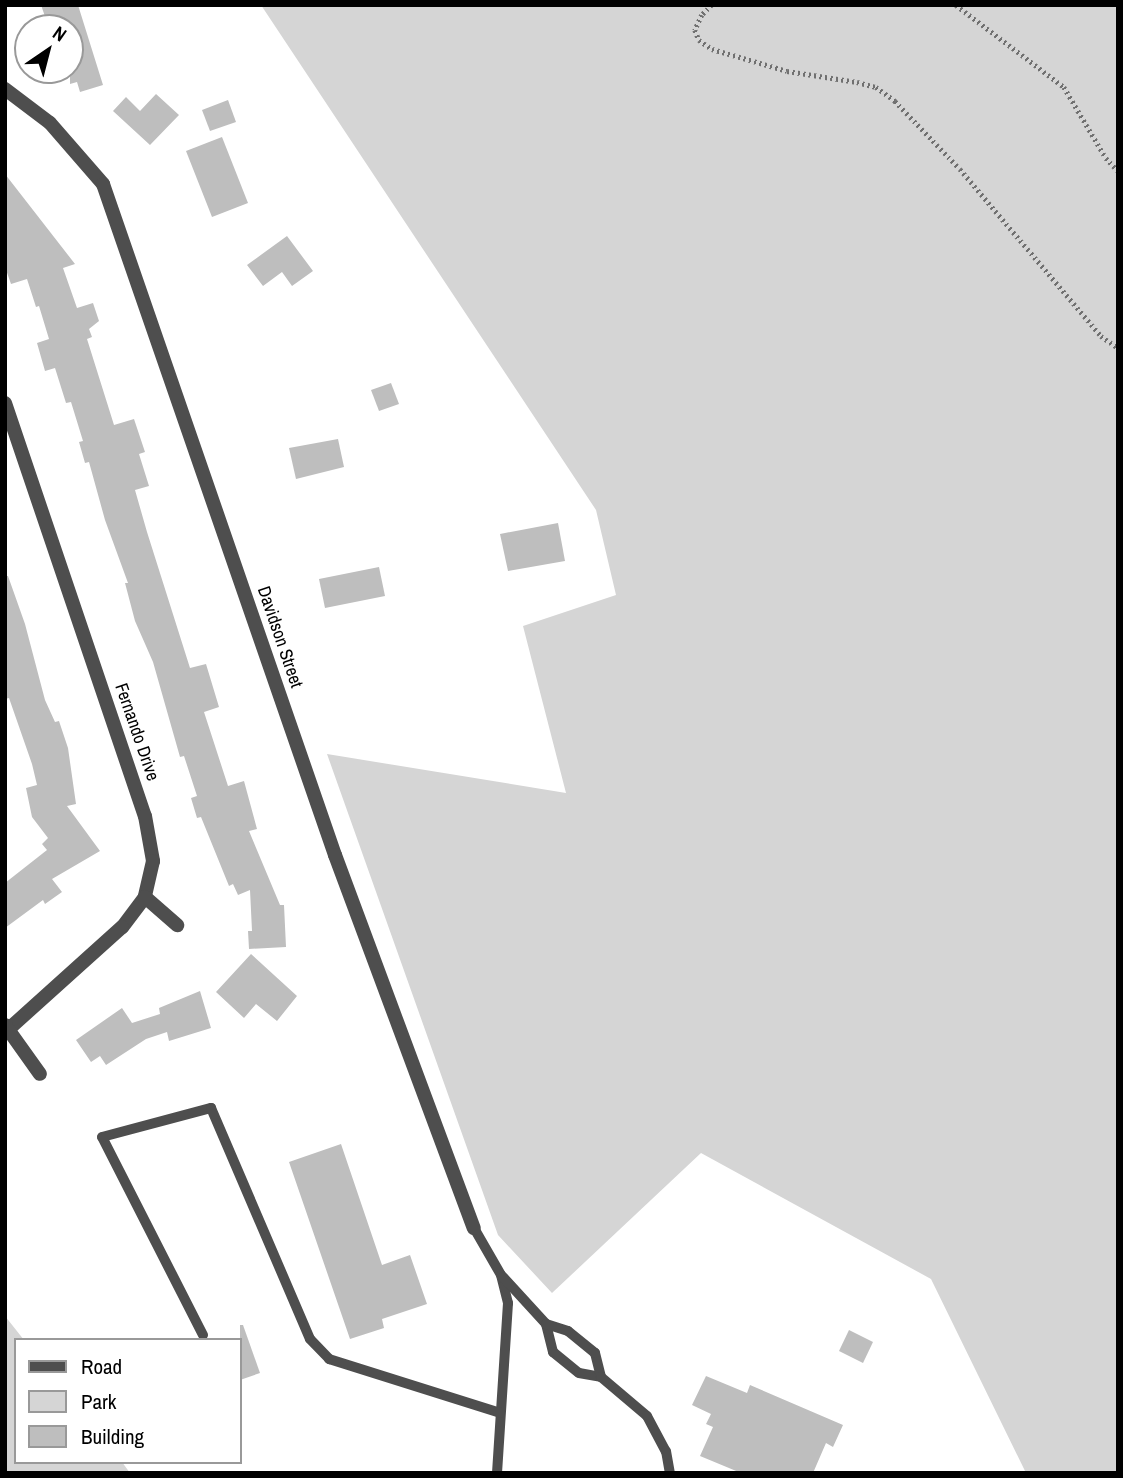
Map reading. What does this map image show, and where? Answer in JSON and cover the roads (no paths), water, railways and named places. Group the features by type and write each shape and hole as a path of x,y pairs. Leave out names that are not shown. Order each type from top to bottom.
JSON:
{"street":[{"name":"Davidson Street","path":"5,89 50,123 103,184 335,855 474,1228"},
{"name":"Fernando Drive","path":"5,403 145,816 153,862 145,897 122,927 7,1026"},
{"path":"145,897 177,925"},
{"path":"7,1026 40,1074"}],"lane":[{"path":"203,1335 102,1137 211,1108 310,1339 330,1359 500,1413"},
{"path":"474,1228 501,1275 546,1324 553,1352 579,1373 601,1377 647,1416 666,1451 670,1473"},
{"path":"497,1473 508,1303 501,1275"},
{"path":"546,1324 568,1331 595,1353 601,1377"}]}
